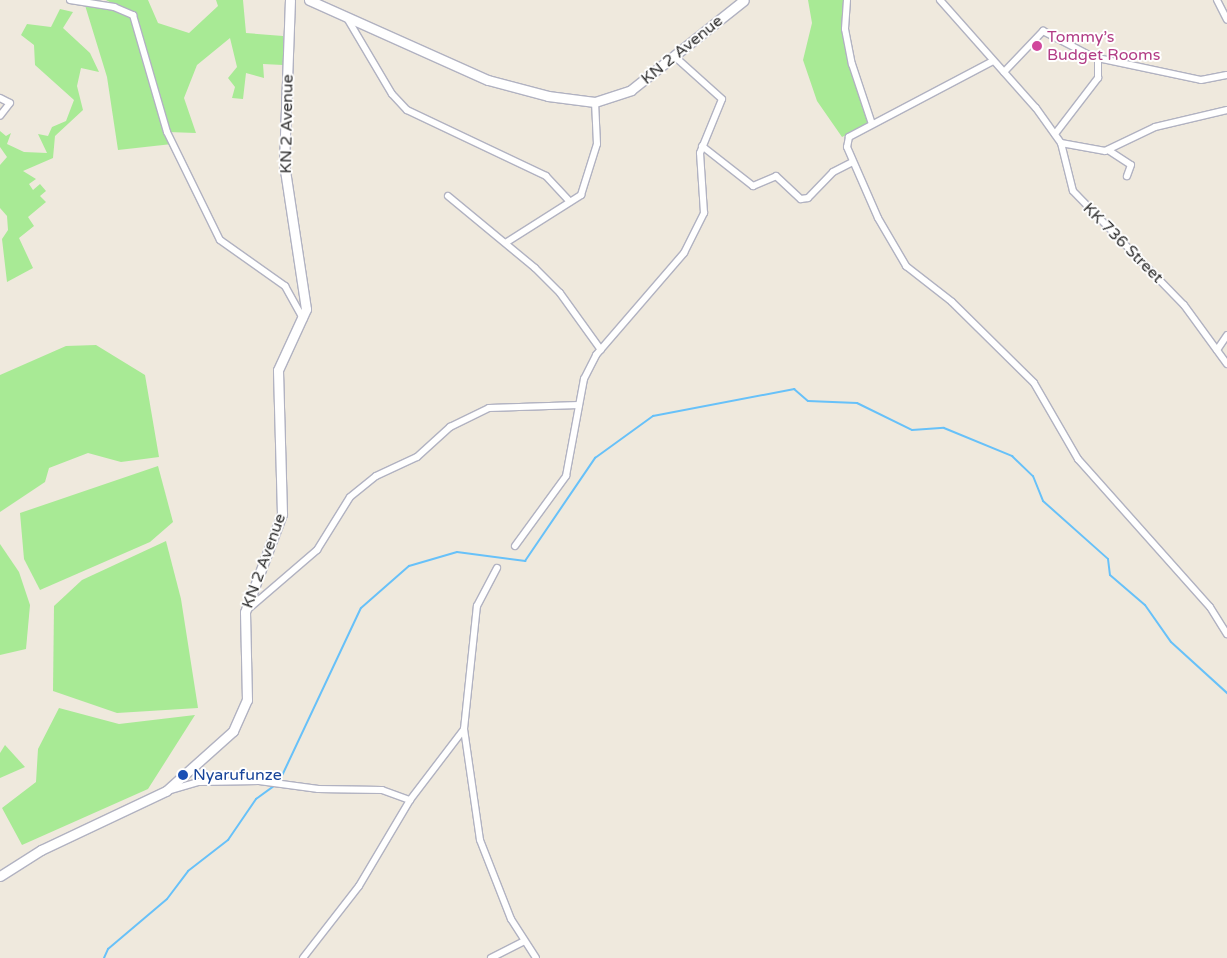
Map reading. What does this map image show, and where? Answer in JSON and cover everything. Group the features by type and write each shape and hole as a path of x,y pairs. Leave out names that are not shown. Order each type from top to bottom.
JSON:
{"main road":[{"name":"KN 2 Avenue","path":"0,876 41,850 166,791 213,752 242,715 249,689 245,612 282,514 278,370 304,320 304,276 284,163 290,0"},
{"name":"KN 2 Avenue","path":"309,0 347,18 425,48 488,80 548,96 595,102 631,90 744,0"}],"street":[{"path":"70,0 121,8 133,15 167,132 220,240 285,286 304,320"},
{"path":"847,0 845,29 852,64 872,124"},
{"name":"KK 736 Street","path":"940,0 992,61 1004,72 1055,134 1061,143 1073,191 1184,305 1227,364"},
{"path":"1217,0 1227,20"},
{"path":"347,18 392,94 406,110 546,176 570,202"},
{"path":"1004,72 1043,31 1098,58 1201,80 1227,75"},
{"path":"515,546 566,476 584,380 601,350 691,241 704,213 702,146 722,99 674,56"},
{"path":"1055,134 1098,78 1098,58"},
{"path":"992,61 849,137 847,147 853,162 906,266 952,302 1034,383 1078,459 1210,607 1227,634"},
{"path":"0,98 10,104 0,116"},
{"path":"507,242 581,195 596,153 595,102"},
{"path":"1108,150 1155,127 1227,110"},
{"path":"1061,143 1108,150 1131,165 1127,176"},
{"path":"702,146 753,186 776,176 801,199 808,198 832,172 853,162"},
{"path":"448,196 507,242 560,293 601,350"},
{"path":"1217,350 1227,335"},
{"path":"245,612 317,550 350,497 376,476 417,457 450,427 490,408 579,405"},
{"path":"497,568 477,606 464,729 480,840 500,896 524,941 536,958"},
{"path":"303,958 359,886 410,800 464,729"},
{"path":"166,791 199,782 235,780 382,790 410,800"},
{"path":"491,958 524,941"}],"green space":[{"path":"106,0 148,0 158,23 189,33 218,6 216,0 243,0 246,33 283,36 283,65 263,64 264,78 246,73 243,99 232,98 235,87 228,78 237,67 230,38 197,65 184,98 196,133 168,132 172,144 118,150 107,77 84,2 129,13"},
{"path":"808,0 847,0 842,29 846,52 869,124 842,137 817,101 803,60 812,23"},
{"path":"60,9 73,12 63,28 90,53 99,72 81,68 77,86 83,110 55,136 53,158 23,171 36,179 29,184 33,190 40,184 46,191 40,196 46,202 28,217 34,226 19,238 33,268 7,282 2,239 8,230 7,216 0,208 0,165 7,157 0,147 0,131 6,136 11,133 7,144 24,152 47,153 38,134 48,136 52,127 66,121 74,100 35,65 34,45 21,35 27,24 51,27"},
{"path":"96,345 145,375 159,457 121,462 88,453 49,468 45,482 0,512 0,375 66,346"},
{"path":"158,466 173,522 150,542 40,590 24,559 20,513"},
{"path":"166,541 181,599 198,708 117,713 53,691 54,606 82,580"},
{"path":"0,544 19,572 30,605 26,649 0,655"},
{"path":"59,708 119,724 195,715 148,789 22,845 2,808 36,782 38,749"},
{"path":"5,745 25,767 0,778 0,753"}],"waterway":[{"path":"279,782 361,608 409,566 457,552 525,561 595,458 653,416 794,389 808,401 857,403 912,430 944,428 1012,456 1033,476 1043,501 1108,559 1110,575 1145,605 1171,642 1227,693"},
{"path":"104,958 108,949 167,899 188,871 228,840 256,799 275,785"}],"place":[{"name":"Tommy’s Budget Rooms","path":"1037,46"},
{"name":"Nyarufunze","path":"183,775"}]}
